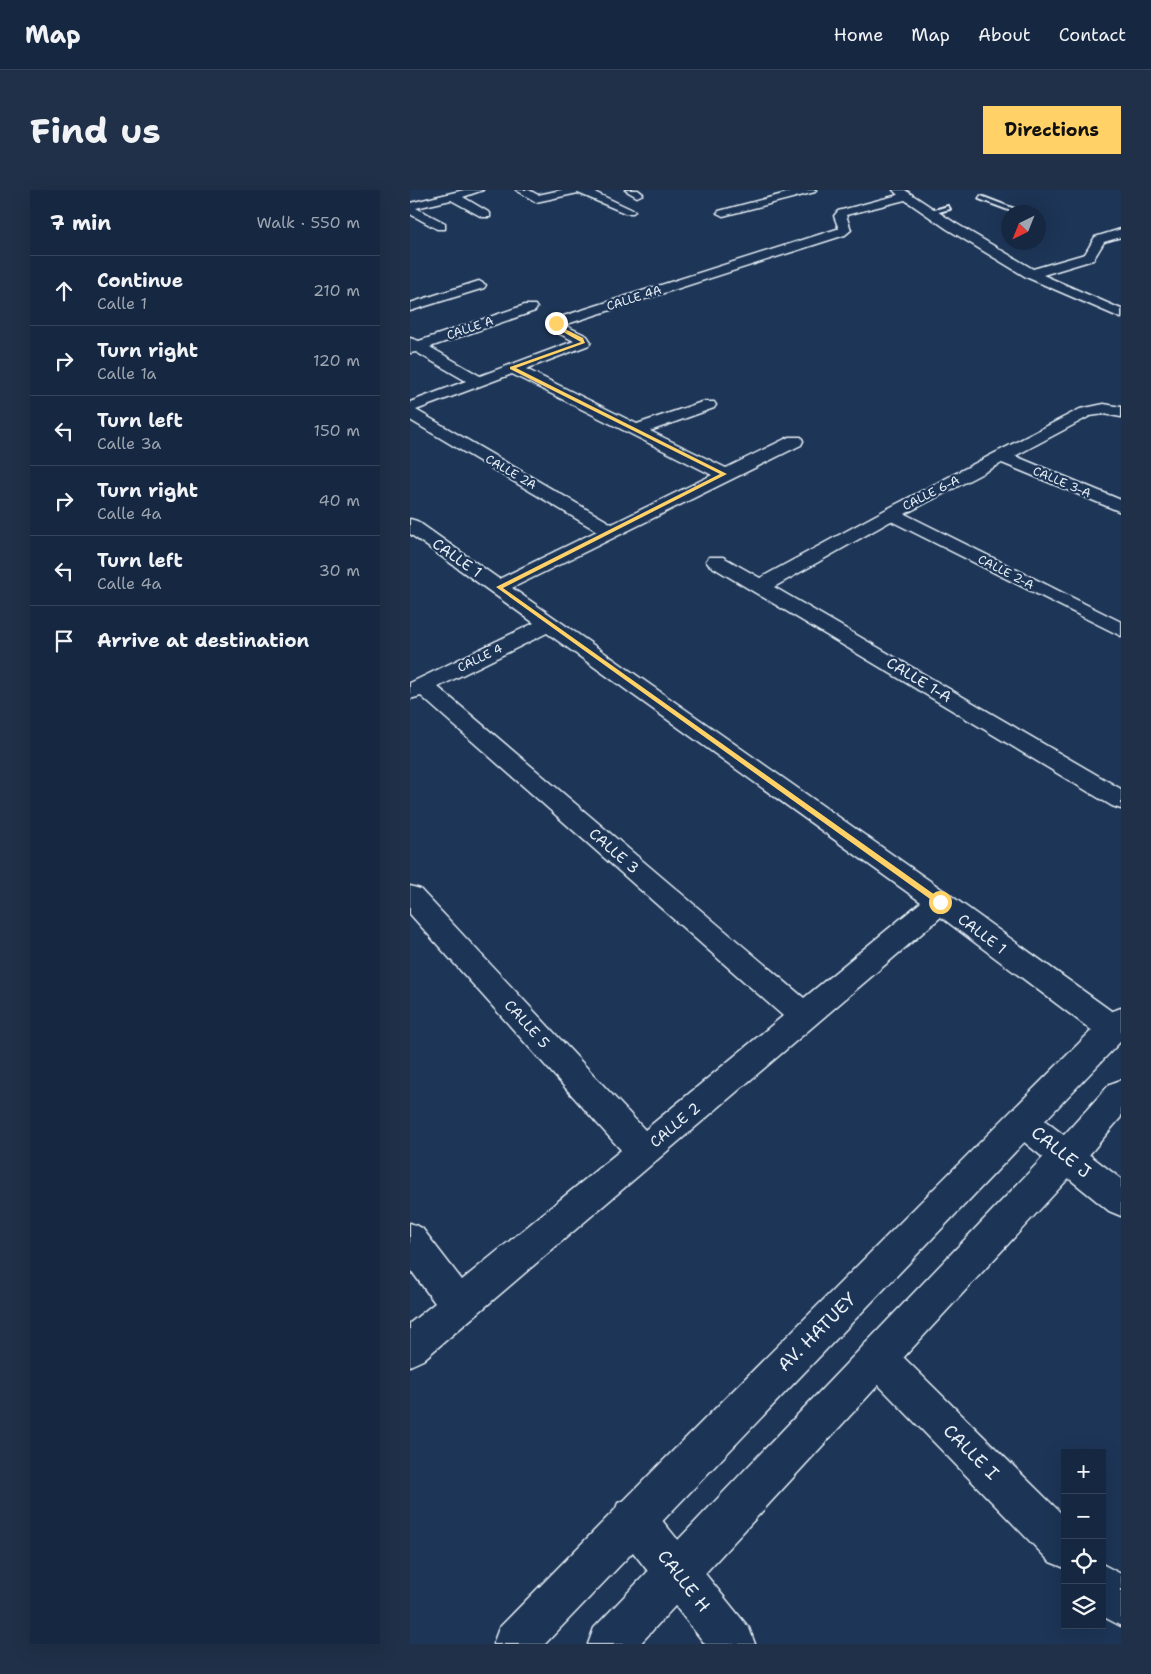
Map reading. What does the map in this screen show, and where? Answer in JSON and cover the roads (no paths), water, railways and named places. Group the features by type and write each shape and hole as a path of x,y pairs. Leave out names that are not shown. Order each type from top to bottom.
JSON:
{"street":[{"path":"411,205 457,193 478,190"},
{"path":"521,190 536,199 575,190"},
{"path":"581,190 629,211"},
{"path":"723,213 812,190"},
{"path":"457,193 486,215"},
{"path":"903,193 1032,274 1121,314"},
{"name":"CALLE 4A","path":"410,407 584,342 582,339 555,326 556,323 841,232 844,230 840,216 842,213 903,193"},
{"path":"743,196 761,202"},
{"path":"411,205 441,226"},
{"path":"1032,274 1092,255 1099,240 1121,233"},
{"path":"410,307 478,286"},
{"name":"CALLE A","path":"413,346 530,308"},
{"path":"413,346 478,381"},
{"path":"512,368 724,474"},
{"path":"636,430 708,405"},
{"name":"CALLE 6-A","path":"761,586 890,514 1003,457 1086,412 1112,410"},
{"name":"CALLE 2A","path":"410,413 612,532"},
{"path":"499,587 612,532 724,474 795,441"},
{"name":"CALLE 3-A","path":"1003,457 1121,507"},
{"name":"CALLE 2-A","path":"890,514 1121,630"},
{"name":"CALLE 1","path":"410,525 940,902 1117,1025"},
{"name":"CALLE 1-A","path":"716,561 1121,800"},
{"name":"CALLE 4","path":"417,689 550,623"},
{"name":"CALLE 3","path":"417,689 804,1016"},
{"name":"CALLE 5","path":"410,896 644,1151"},
{"name":"CALLE 2","path":"410,1347 940,902"},
{"name":"AV. HATUEY","path":"515,1644 634,1518 1024,1123 1117,1025"},
{"path":"610,1644 1066,1157 1121,1094"},
{"name":"CALLE J","path":"1024,1123 1121,1200"},
{"path":"410,1240 459,1306"},
{"name":"CALLE I","path":"877,1357 1061,1543"},
{"name":"CALLE H","path":"634,1518 733,1644"},
{"path":"1106,1589 1121,1604"}],"lane":[{"path":"981,198 1001,206"},
{"path":"931,212 948,208"}]}
